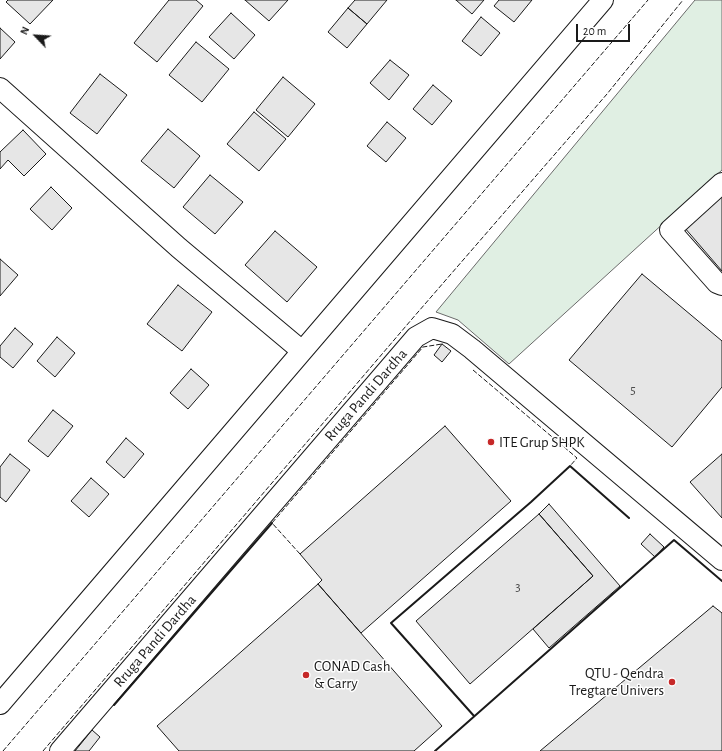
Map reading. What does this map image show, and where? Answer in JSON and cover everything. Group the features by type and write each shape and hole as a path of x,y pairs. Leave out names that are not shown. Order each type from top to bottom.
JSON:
{"street":[{"path":"0,704 603,0"},
{"path":"0,88 179,248 302,351"},
{"path":"722,183 670,230 717,283 722,285"},
{"name":"Rruga Pandi Dardha","path":"60,751 416,337 432,328 452,334 472,348 722,560"}],"green space":[{"path":"695,0 722,0 722,170 509,364 458,320 436,312"}],"building":[{"path":"8,0 53,0 30,24 6,2"},
{"path":"169,0 196,0 203,6 157,62 134,43"},
{"path":"245,0 288,0 269,21"},
{"path":"355,0 387,0 367,24 348,8"},
{"path":"456,0 484,0 472,14"},
{"path":"499,0 532,0 514,22 494,6"},
{"path":"348,8 367,24 347,48 328,32"},
{"path":"231,13 255,35 234,59 209,37"},
{"path":"481,17 500,33 481,56 462,41"},
{"path":"0,28 15,42 0,59"},
{"path":"196,42 229,69 202,102 169,75"},
{"path":"390,60 409,75 389,100 370,83"},
{"path":"100,74 127,95 97,134 70,113"},
{"path":"283,77 315,104 288,137 256,110"},
{"path":"433,85 452,101 432,125 413,109"},
{"path":"254,112 286,139 259,171 227,144"},
{"path":"387,122 406,138 386,162 367,146"},
{"path":"168,129 200,156 174,188 141,161"},
{"path":"23,130 46,154 24,176 8,160 0,169 0,152"},
{"path":"210,175 243,202 215,234 183,207"},
{"path":"51,187 72,208 52,230 30,209"},
{"path":"722,194 722,271 684,227"},
{"path":"275,231 317,267 287,302 245,265"},
{"path":"0,259 18,275 0,296"},
{"path":"642,274 722,341 722,387 672,447 569,360"},
{"path":"178,285 212,312 182,351 147,324"},
{"path":"15,328 33,344 13,368 0,357 0,346"},
{"path":"57,337 75,353 55,377 37,361"},
{"path":"442,344 451,351 442,362 434,355"},
{"path":"191,369 209,385 188,409 170,393"},
{"path":"53,410 73,426 48,457 28,441"},
{"path":"445,426 511,501 361,633 318,584 322,580 300,554"},
{"path":"126,438 144,454 124,478 106,462"},
{"path":"10,454 30,470 6,502 0,497 0,467"},
{"path":"722,454 722,518 690,482"},
{"path":"91,478 109,494 89,517 71,501"},
{"path":"549,504 620,586 549,648 533,629 593,576 539,514"},
{"path":"539,514 593,576 470,684 416,621"},
{"path":"650,534 664,547 655,557 641,544"},
{"name":"CONAD Cash & Carry","path":"318,584 442,726 414,751 179,751 157,726"},
{"name":"QTU - Qendra Tregtare Univers","path":"713,606 722,613 722,751 540,751"},
{"path":"92,730 100,737 89,751 75,751"}],"fence":[{"path":"3,751 648,0"},
{"path":"43,751 412,319 607,94 683,0"},
{"path":"300,554 272,523 423,347 442,344"},
{"path":"473,370 577,458 570,466"}],"wall":[{"path":"474,716 391,623 531,502 570,466 629,518"},
{"path":"114,705 272,523"},
{"path":"435,751 674,540 722,581"}],"place":[{"name":"ITE Grup SHPK","path":"491,442"},
{"name":"CONAD Cash & Carry","path":"306,675"},
{"name":"QTU - Qendra Tregtare Univers","path":"672,682"}]}
